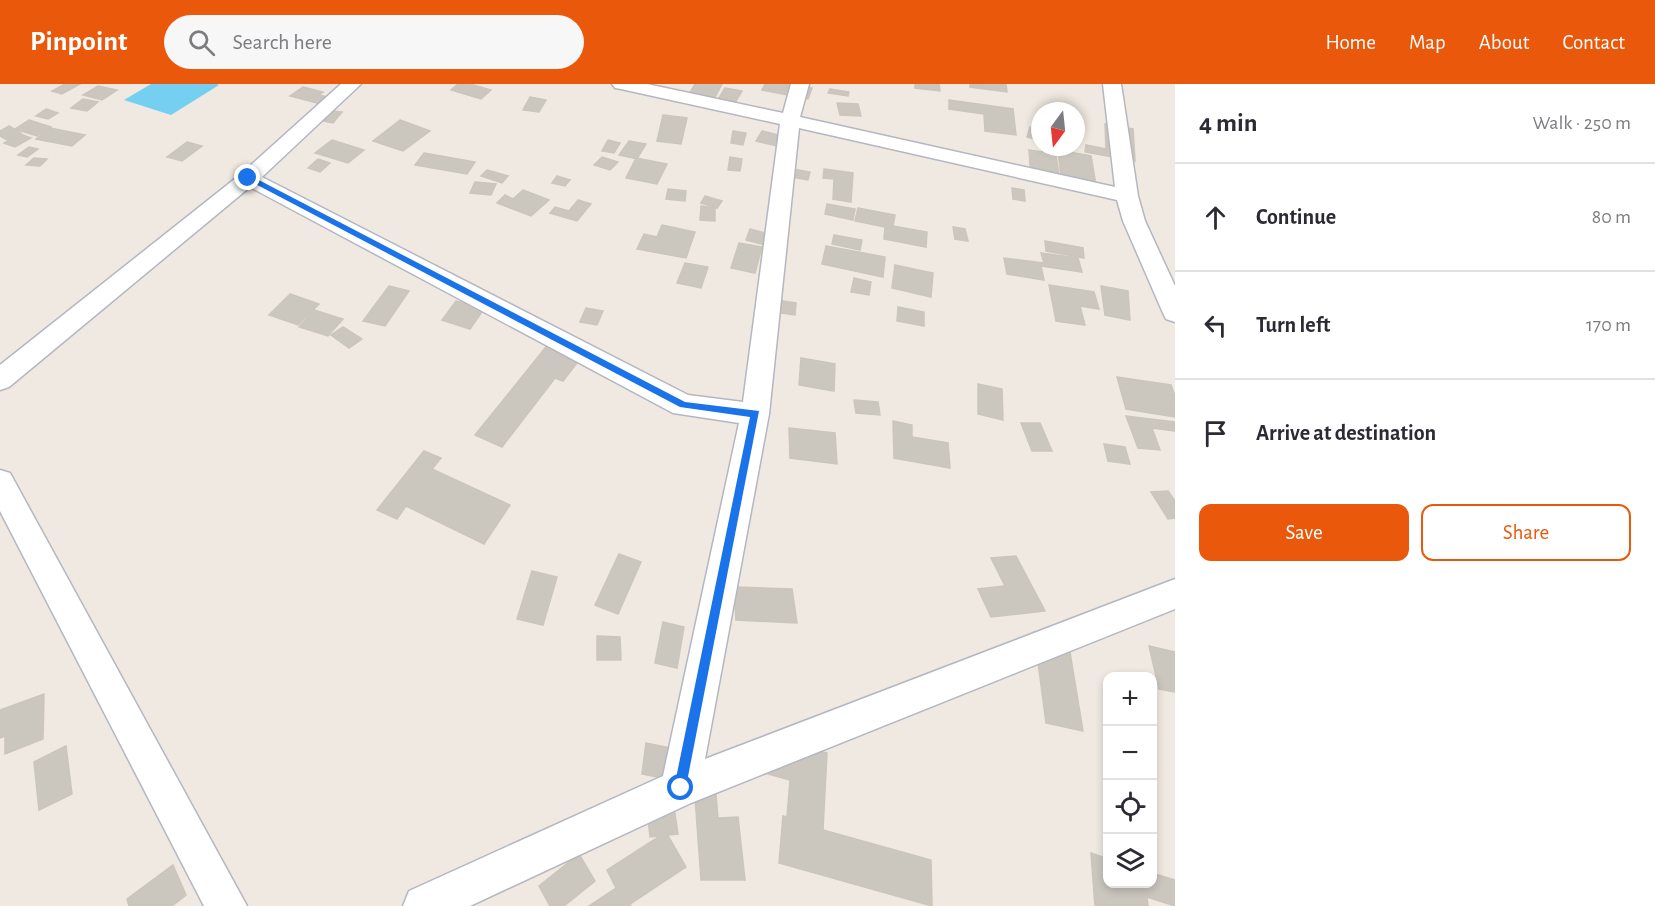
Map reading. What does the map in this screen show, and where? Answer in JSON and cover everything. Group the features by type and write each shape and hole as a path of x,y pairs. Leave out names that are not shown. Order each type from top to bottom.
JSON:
{"street":[{"path":"0,380 248,178 352,84"},
{"path":"621,84 1127,196"},
{"path":"681,788 755,414 790,120 800,84"},
{"path":"1112,84 1127,196 1134,221 1175,313"},
{"path":"248,178 683,405 755,414"},
{"path":"1152,262 1175,268"},
{"path":"0,482 226,906"},
{"path":"424,906 681,788 1175,594"}],"water":[{"path":"151,84 219,85 171,115 124,100"}],"building":[{"path":"65,84 80,84 62,94 52,91"},
{"path":"458,84 470,84 491,90 481,99 451,90"},
{"path":"695,84 722,84 714,99 689,94"},
{"path":"765,84 789,84 812,88 808,99 762,90"},
{"path":"915,84 939,84 940,91 915,88"},
{"path":"970,84 1006,84 1007,92 970,87"},
{"path":"98,86 117,90 102,100 83,95"},
{"path":"303,87 323,92 319,95 340,100 332,107 290,96"},
{"path":"725,88 742,91 729,113 712,109"},
{"path":"830,89 849,92 848,96 828,93"},
{"path":"530,97 546,100 539,112 523,110"},
{"path":"83,99 98,102 87,111 71,108"},
{"path":"949,100 1013,109 1016,135 985,131 984,114 949,109"},
{"path":"837,103 858,104 861,116 840,115"},
{"path":"46,109 58,113 48,119 36,116"},
{"path":"332,111 342,112 333,123 323,121"},
{"path":"663,115 687,118 681,144 657,141"},
{"path":"29,120 51,127 37,136 15,129"},
{"path":"400,120 430,131 403,151 373,141"},
{"path":"1105,124 1133,129 1135,161 1085,152 1086,145 1106,149"},
{"path":"9,126 21,133 7,140 0,136 0,131"},
{"path":"1030,127 1031,127 1031,138 1027,137"},
{"path":"50,128 85,135 72,146 36,139"},
{"path":"733,131 746,133 743,145 731,143"},
{"path":"762,131 787,137 781,147 756,141"},
{"path":"20,134 31,138 15,147 4,143"},
{"path":"332,140 364,150 348,163 315,153"},
{"path":"608,140 620,143 614,153 602,151"},
{"path":"629,141 646,144 637,159 619,155"},
{"path":"187,142 202,146 182,161 167,157"},
{"path":"29,147 38,149 27,157 18,155"},
{"path":"1029,150 1031,150 1031,156 1056,156 1060,182 1031,177"},
{"path":"424,153 475,162 467,174 415,165"},
{"path":"1059,156 1091,156 1097,191 1062,186"},
{"path":"602,157 618,162 610,170 594,165"},
{"path":"730,157 742,159 740,171 728,170"},
{"path":"34,158 47,159 40,166 26,165"},
{"path":"636,158 667,164 657,184 626,178"},
{"path":"318,159 330,163 320,172 308,168"},
{"path":"793,169 810,172 808,180 791,177"},
{"path":"824,169 853,173 851,202 833,199 834,179 823,178"},
{"path":"487,170 508,176 502,183 481,176"},
{"path":"557,176 570,180 565,186 552,183"},
{"path":"475,182 496,184 491,195 470,193"},
{"path":"1012,188 1024,190 1025,201 1013,199"},
{"path":"668,189 686,191 685,201 666,199"},
{"path":"523,190 549,200 531,216 497,203 505,195 513,199"},
{"path":"705,196 722,201 717,208 701,203"},
{"path":"578,200 591,204 577,221 550,213 555,207 569,211"},
{"path":"827,204 855,209 853,220 825,214"},
{"path":"701,206 715,208 715,221 700,220"},
{"path":"858,208 895,215 893,226 927,232 926,247 884,239 885,227 855,221"},
{"path":"662,225 695,232 686,258 637,249 644,234 657,237"},
{"path":"953,227 965,229 968,241 955,239"},
{"path":"750,229 773,235 769,246 746,240"},
{"path":"834,235 862,240 860,250 832,244"},
{"path":"1045,241 1083,248 1084,258 1046,251"},
{"path":"739,243 762,247 755,273 731,268"},
{"path":"826,246 885,257 883,277 822,264"},
{"path":"1041,253 1078,258 1082,272 1041,266 1044,280 1007,274 1004,258 1044,263"},
{"path":"685,263 708,267 701,288 677,283"},
{"path":"895,265 933,273 931,297 892,288"},
{"path":"854,278 871,282 869,295 851,292"},
{"path":"1049,285 1094,292 1099,309 1080,306 1085,325 1056,321"},
{"path":"389,286 409,291 385,326 363,321"},
{"path":"1101,286 1128,291 1130,320 1105,315"},
{"path":"290,294 319,304 298,325 269,315"},
{"path":"776,300 796,303 795,315 775,312"},
{"path":"456,301 484,309 470,329 442,320"},
{"path":"898,307 924,312 924,326 897,321"},
{"path":"586,308 603,311 597,325 580,322"},
{"path":"314,310 343,319 328,336 299,327"},
{"path":"343,327 362,339 349,348 331,335"},
{"path":"550,342 583,355 563,381 555,378 502,447 475,435"},
{"path":"801,358 835,364 834,391 799,385"},
{"path":"1117,377 1171,385 1175,396 1175,417 1126,409"},
{"path":"978,384 1002,389 1003,420 978,414"},
{"path":"854,400 878,402 880,415 856,413"},
{"path":"1126,416 1175,422 1175,431 1152,428 1160,450 1138,448"},
{"path":"893,421 912,425 912,437 948,443 950,468 894,458"},
{"path":"1021,423 1040,423 1052,451 1032,451"},
{"path":"789,428 835,433 837,464 790,458"},
{"path":"1104,444 1125,447 1130,464 1108,461"},
{"path":"424,451 441,458 432,469 510,505 484,544 406,506 397,519 377,510"},
{"path":"1168,491 1175,501 1175,518 1168,519 1151,492"},
{"path":"619,554 641,562 618,614 595,605"},
{"path":"1016,556 1045,611 991,617 978,589 1005,586 991,558"},
{"path":"532,571 557,577 543,625 517,619"},
{"path":"734,587 792,589 797,623 736,620"},
{"path":"663,622 684,627 677,668 655,663"},
{"path":"1034,632 1068,640 1083,731 1046,723"},
{"path":"597,636 620,637 621,660 597,660"},
{"path":"1149,646 1175,652 1175,692 1159,689 1157,672 1155,672"},
{"path":"44,694 43,739 5,754 5,736 0,738 0,710"},
{"path":"771,738 827,753 823,830 931,860 932,906 779,863 783,816 787,817 790,780 768,774"},
{"path":"646,743 671,748 667,779 642,774"},
{"path":"66,746 72,794 39,810 34,762"},
{"path":"694,783 715,783 718,818 738,817 745,880 701,880"},
{"path":"674,807 678,834 650,837 647,809"},
{"path":"666,832 686,867 630,904 631,906 589,906 616,888 607,870"},
{"path":"1091,853 1103,857 1103,888 1157,888 1157,875 1175,880 1175,906 1147,897 1148,906 1095,906"},
{"path":"579,854 595,881 564,906 550,906 539,886"},
{"path":"173,865 186,895 172,906 129,906 127,899"}],"route":[{"path":"248,178 683,405 755,414 681,788"}]}
